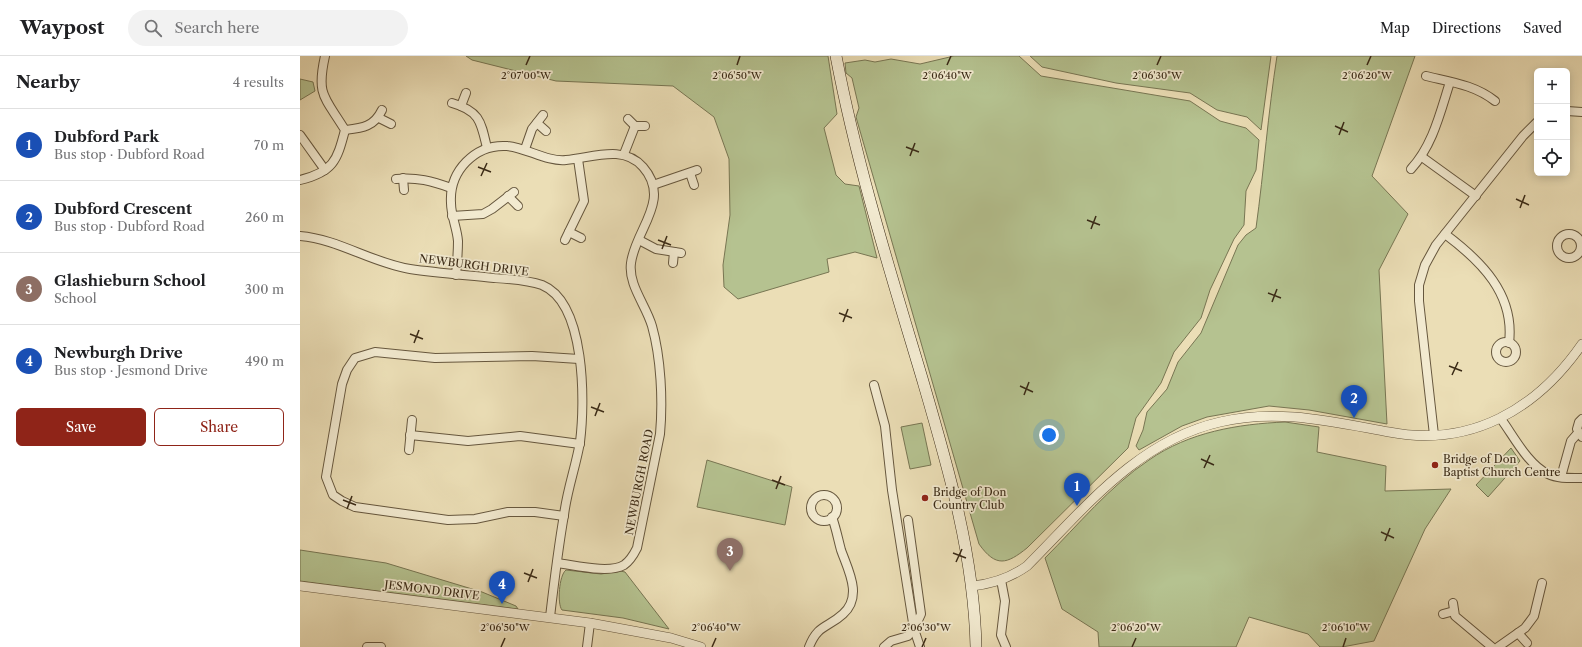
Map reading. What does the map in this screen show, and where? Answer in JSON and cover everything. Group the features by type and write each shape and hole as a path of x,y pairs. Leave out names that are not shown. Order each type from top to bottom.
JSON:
{"main road":[{"path":"836,56 847,115 863,180 958,506 972,586 976,647"}],"street":[{"path":"300,180 316,177 325,170 339,153 345,130 323,96 320,86 325,56"},
{"path":"1426,76 1489,90 1495,101"},
{"path":"1411,169 1422,157 1438,122 1450,82"},
{"path":"462,106 466,93"},
{"path":"452,103 462,106 476,114 481,122 487,148"},
{"path":"345,130 363,128 378,118 382,110"},
{"path":"1570,111 1582,112"},
{"path":"525,149 532,129 543,115"},
{"path":"378,118 391,124"},
{"path":"628,119 635,126 645,126"},
{"path":"537,123 546,131"},
{"path":"1434,435 1419,301 1419,285 1429,257 1445,234 1523,136 1534,125"},
{"path":"456,275 458,241 452,216 452,188 461,166 468,159 487,148 506,146 525,149 544,156 563,160 578,159 603,154 624,154 635,126"},
{"path":"300,135 325,170"},
{"name":"NEWBURGH ROAD","path":"557,563 602,569 623,566 631,558 637,548 660,434 662,417 659,374 652,326 633,281 631,264 653,207 653,185 644,167 624,154"},
{"path":"1422,157 1476,196"},
{"path":"578,159 584,201 567,236 581,238"},
{"path":"653,185 693,171 694,185"},
{"path":"404,190 399,179 428,179 452,188"},
{"path":"452,216 483,214 511,194 518,206"},
{"path":"1445,234 1478,261 1494,281 1506,306 1511,327 1509,343"},
{"name":"NEWBURGH DRIVE","path":"300,236 322,240 408,268 456,275 517,280 542,285 554,293 563,303 574,327 584,409 580,444 564,516 550,617"},
{"path":"639,240 656,249 678,252 673,264"},
{"path":"972,586 1001,580 1016,574 1027,566 1120,473 1136,460 1168,440 1202,427 1240,418 1280,415 1323,420 1411,435 1434,435 1466,430 1501,419 1531,400 1552,380 1582,344"},
{"path":"564,516 535,512 508,512 475,519 448,520 355,507 333,495 326,478 342,384 347,370 355,358 362,354 375,352 435,358 532,356 579,359"},
{"path":"874,385 885,426 892,490 914,629 920,647"},
{"path":"1501,419 1529,458 1547,474 1561,477 1582,478"},
{"path":"1561,477 1571,440 1580,435 1578,426 1582,419"},
{"path":"409,450 412,420"},
{"path":"410,435 468,441 520,436 580,444"},
{"path":"809,647 818,630 845,613 850,604 853,593 851,574 842,551 832,517"},
{"path":"884,647 891,641 908,636 914,629 922,611 908,520"},
{"path":"1001,580 1005,602 1001,635 1006,647"},
{"path":"1498,647 1525,628 1534,616 1542,583"},
{"name":"JESMOND DRIVE","path":"300,586 590,623 671,638 701,647"},
{"path":"1443,614 1453,607 1455,616 1461,623 1492,647"},
{"path":"587,647 590,623"},
{"path":"1518,633 1527,643"},
{"path":"367,647 381,647"}],"green space":[{"path":"466,56 828,56 837,114 824,128 836,175 845,184 859,186 877,258 855,252 827,259 829,272 738,299 724,287 723,265 730,215 729,159 714,117 673,86 556,81 472,60"},
{"path":"954,56 1019,56 1041,76 1190,101 1220,121 1246,128 1259,140 1256,170 1246,191 1244,225 1234,239 1210,290 1201,318 1174,352 1161,383 1136,418 1128,448 1027,548 1013,558 1002,561 991,557 979,544 856,117 859,108 852,78 846,73 845,63 865,60 875,62 891,59 920,64"},
{"path":"1030,56 1271,56 1261,130 1247,117 1217,110 1190,93 1116,83 1042,67"},
{"path":"1277,56 1415,56 1372,176 1408,214 1379,270 1387,424 1309,410 1269,406 1207,417 1182,426 1139,450 1136,446 1143,430 1147,412 1167,389 1178,362 1201,333 1238,245 1246,235 1256,228"},
{"path":"300,79 313,82 315,91 300,100"},
{"path":"1285,422 1319,427 1317,452 1386,466 1385,491 1451,489 1425,529 1374,641 1342,647 1320,647 1308,634 1249,617 1236,647 1099,647 1098,632 1062,609 1045,558 1095,506 1121,482 1135,470 1164,450 1197,436 1214,431 1250,425"},
{"path":"922,423 931,465 910,469 901,427"},
{"path":"1511,448 1520,461 1488,497 1476,485"},
{"path":"707,460 792,487 785,525 697,507"},
{"path":"300,550 386,563 482,592 516,606 518,609 300,581"},
{"path":"566,570 601,574 620,571 625,572 669,629 623,618 562,610 560,607 560,583"}],"place":[{"name":"Dubford Crescent","path":"1354,418"},
{"name":"Bridge of Don Baptist Church Centre","path":"1435,465"},
{"name":"Bridge of Don Country Club","path":"925,498"},
{"name":"Dubford Park","path":"1077,506"},
{"name":"Glashieburn School","path":"730,571"},
{"name":"Newburgh Drive","path":"502,604"}]}
